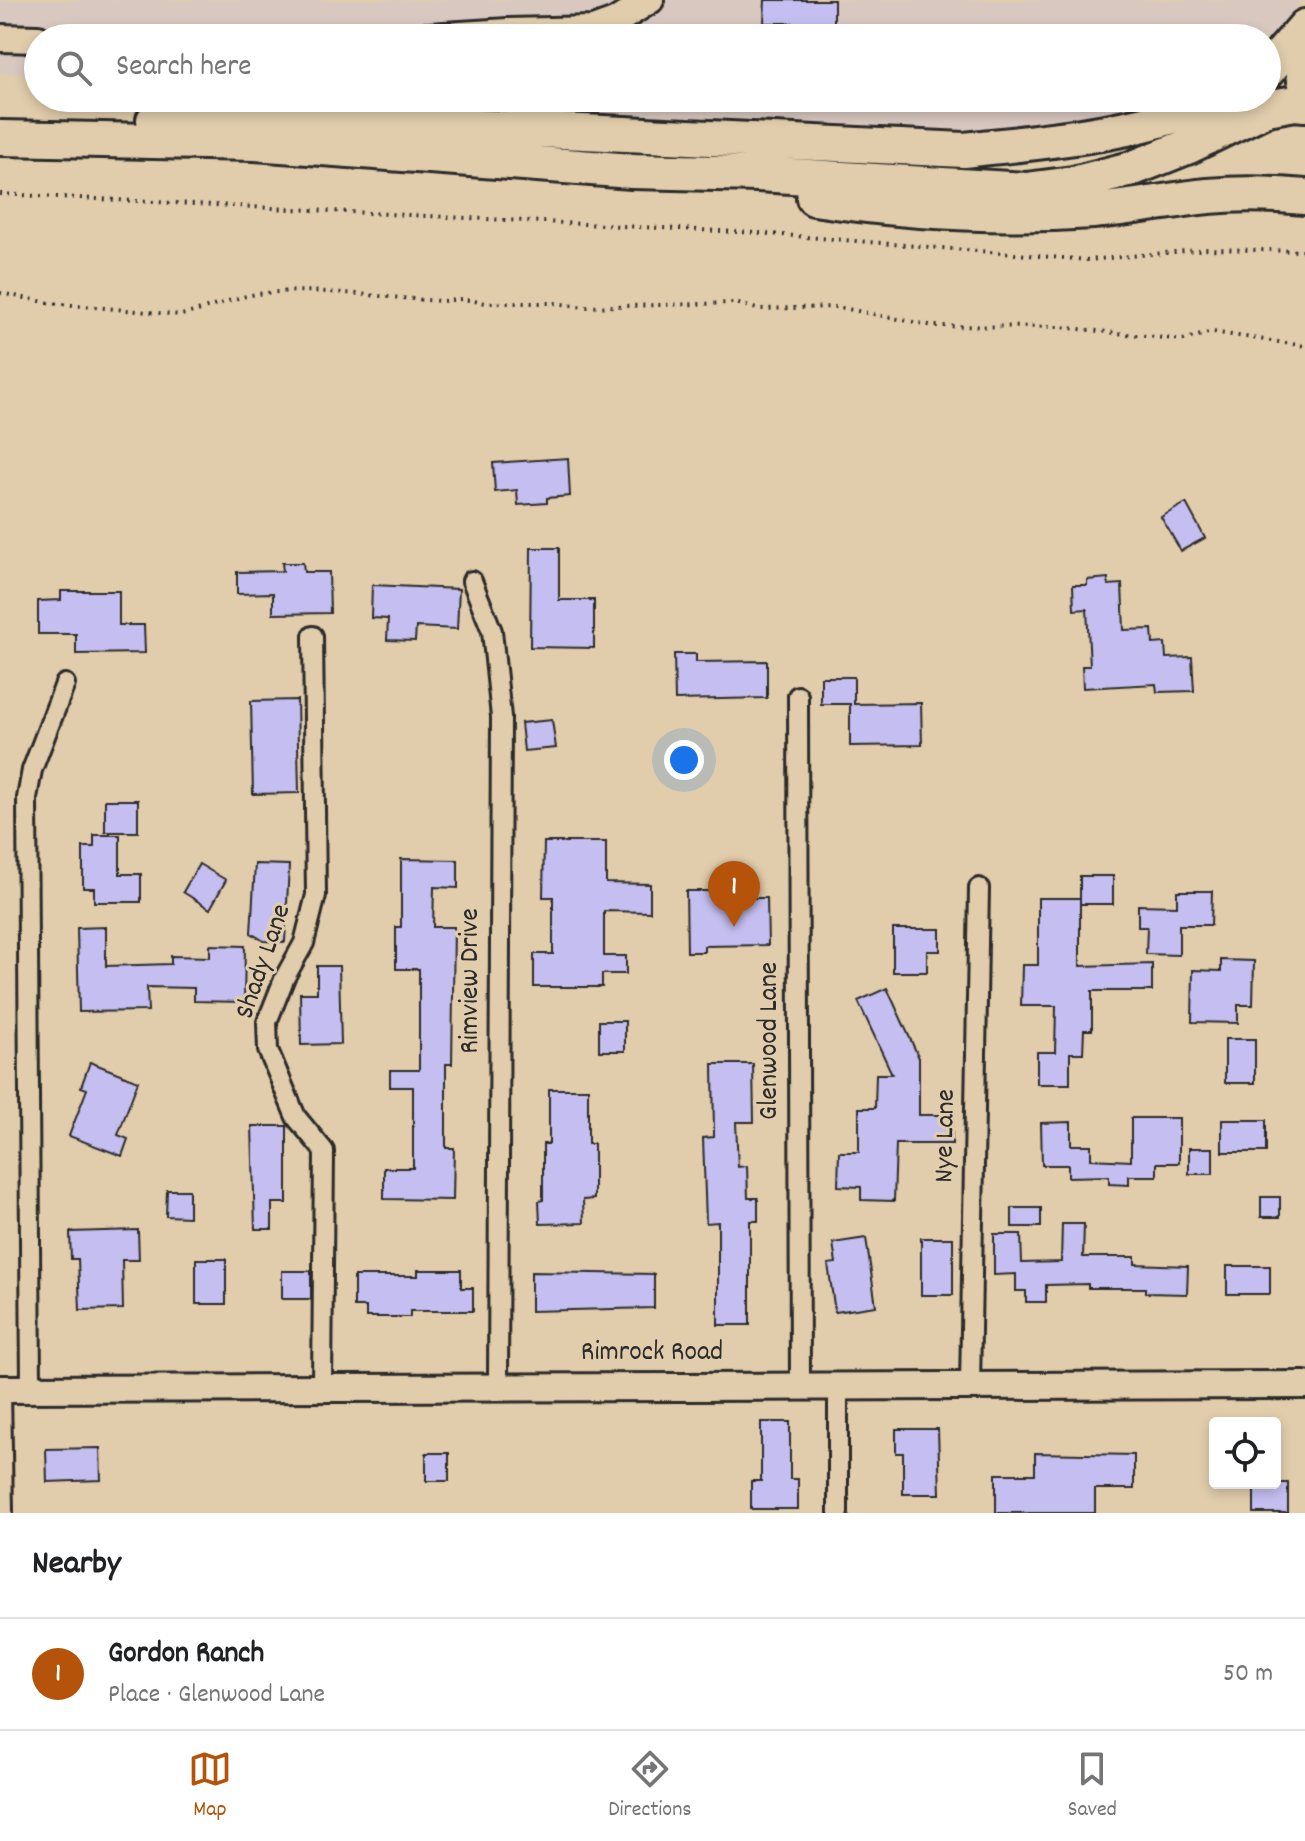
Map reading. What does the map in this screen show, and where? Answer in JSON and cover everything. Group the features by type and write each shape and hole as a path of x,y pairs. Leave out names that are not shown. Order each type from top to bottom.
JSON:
{"highway":[{"path":"1281,55 1305,27"},
{"path":"1305,36 1301,50 1305,80"},
{"path":"1281,106 1305,104"},
{"path":"0,125 242,116 964,150 1082,136 1189,112"},
{"path":"0,138 255,143 632,171 758,174 1026,190 1073,184 1131,169 1189,146 1259,112"},
{"path":"632,171 868,206 991,214 1095,211 1211,196 1264,193 1305,197"}],"main road":[{"path":"610,24 650,0"},
{"path":"0,38 24,39"},
{"name":"Rimrock Road","path":"1,1389 1305,1385"}],"street":[{"name":"Rimview Drive","path":"472,581 492,631 501,717 498,1386"},
{"name":"Shady Lane","path":"313,636 316,895 304,943 285,977 267,1022 268,1050 296,1117 324,1151 322,1387"},
{"path":"31,1388 27,798 32,770 65,684"},
{"name":"Glenwood Lane","path":"798,696 800,1386"},
{"name":"Nye Lane","path":"970,1385 979,888"},
{"path":"838,1386 838,1513"},
{"path":"1,1389 3,1513"}],"path":[{"path":"0,194 758,233 1088,260 1207,249 1305,251"},
{"path":"0,293 50,303 181,315 219,302 260,294 306,293 442,301 462,299 486,303 554,303 585,307 735,303 757,309 837,307 934,326 1060,327 1183,340 1212,332 1305,346"}],"shaded area":[{"path":"0,0 1301,0 1281,26 1281,24 24,24 24,74 0,73"},
{"path":"549,112 1123,112 1023,133 858,136"}],"building":[{"path":"765,0 834,0 834,24 764,23"},
{"path":"568,458 570,496 547,498 547,503 518,505 517,490 495,492 493,463"},
{"path":"1186,503 1205,538 1181,551 1161,517"},
{"path":"531,548 559,548 559,600 594,600 594,648 530,647"},
{"path":"282,563 303,563 304,572 329,572 330,613 273,614 273,593 237,594 237,572 283,571"},
{"path":"1108,578 1108,585 1122,584 1124,630 1152,629 1153,644 1165,643 1166,658 1192,657 1194,691 1157,692 1156,684 1083,688 1082,666 1090,666 1087,609 1074,610 1073,585 1087,585 1087,580"},
{"path":"372,585 459,589 457,629 416,627 415,641 387,640 388,619 371,618"},
{"path":"61,591 119,591 119,625 144,625 145,653 76,654 76,634 38,634 38,601 61,600"},
{"path":"674,654 696,654 696,662 767,661 767,698 675,700"},
{"path":"821,677 854,677 854,704 921,703 922,745 850,746 850,704 821,704"},
{"path":"297,700 299,793 253,794 251,701"},
{"path":"552,720 556,748 524,751 521,723"},
{"path":"105,800 138,800 138,832 105,832"},
{"path":"94,835 120,835 120,874 141,874 141,902 94,902 94,888 83,888 83,847 94,847"},
{"path":"544,842 606,842 606,883 650,884 650,912 604,911 604,956 626,956 626,974 602,974 602,987 534,987 534,954 553,954 553,897 543,897"},
{"path":"401,859 458,860 458,888 434,887 433,927 454,927 452,1064 446,1064 446,1148 454,1148 453,1200 384,1199 384,1168 413,1168 413,1087 390,1087 390,1070 419,1070 419,969 396,969 396,927 401,927"},
{"path":"199,864 226,880 210,909 183,892"},
{"path":"255,864 289,865 285,942 264,941 251,933"},
{"path":"1080,876 1113,876 1113,904 1080,904"},
{"path":"686,891 718,891 718,898 767,898 768,945 704,946 704,952 687,952"},
{"path":"1177,891 1212,891 1211,925 1179,925 1179,955 1146,954 1147,927 1138,927 1138,905 1177,906"},
{"path":"1038,898 1080,898 1080,966 1152,964 1152,991 1092,991 1092,1030 1084,1030 1083,1053 1070,1053 1070,1084 1037,1084 1037,1052 1055,1052 1056,1006 1021,1006 1022,965 1038,965"},
{"path":"106,927 106,966 171,964 171,956 210,957 210,945 245,946 244,1002 194,1001 194,988 147,987 148,1011 79,1012 77,928"},
{"path":"893,929 940,929 940,951 927,951 927,972 893,972"},
{"path":"1221,960 1254,961 1253,1005 1238,1005 1238,1023 1192,1022 1193,970 1221,971"},
{"path":"317,966 339,966 341,1044 301,1045 300,993 317,993"},
{"path":"887,988 919,1058 919,1115 952,1115 952,1144 896,1144 894,1201 861,1200 861,1187 838,1186 839,1152 859,1152 859,1108 875,1108 876,1074 892,1074 858,1001"},
{"path":"599,1021 625,1021 625,1051 599,1051"},
{"path":"1225,1039 1255,1039 1255,1083 1225,1083"},
{"path":"90,1062 138,1081 118,1135 128,1139 122,1156 69,1136 87,1089 81,1087"},
{"path":"713,1064 753,1064 754,1122 736,1122 738,1167 747,1166 748,1198 758,1198 758,1221 750,1221 750,1325 718,1325 718,1222 706,1223 703,1138 714,1137"},
{"path":"549,1089 588,1089 588,1144 594,1144 594,1199 583,1200 584,1223 540,1224 543,1144 549,1144"},
{"path":"1131,1118 1179,1118 1179,1163 1157,1163 1157,1176 1129,1176 1129,1185 1109,1184 1109,1176 1068,1177 1068,1165 1042,1165 1041,1123 1071,1122 1071,1145 1091,1145 1091,1159 1131,1161"},
{"path":"1222,1120 1266,1120 1266,1152 1222,1152"},
{"path":"252,1126 287,1126 287,1203 272,1203 272,1229 255,1229"},
{"path":"1189,1148 1213,1148 1213,1174 1189,1174"},
{"path":"167,1190 189,1190 189,1217 166,1216"},
{"path":"1261,1197 1280,1197 1280,1217 1261,1217"},
{"path":"1012,1208 1041,1208 1041,1227 1012,1227"},
{"path":"1062,1224 1084,1224 1083,1257 1135,1257 1135,1264 1188,1266 1187,1294 1145,1293 1145,1288 1088,1288 1088,1284 1046,1285 1046,1302 1026,1302 1026,1291 1016,1291 1016,1274 994,1275 994,1234 1021,1234 1022,1263 1061,1262"},
{"path":"138,1230 139,1260 122,1260 123,1309 80,1310 78,1259 71,1259 70,1232"},
{"path":"866,1238 876,1306 835,1312 828,1264 836,1263 833,1243"},
{"path":"921,1238 953,1238 953,1295 921,1295"},
{"path":"196,1259 226,1259 226,1304 196,1304"},
{"path":"1227,1266 1270,1266 1270,1294 1227,1294"},
{"path":"418,1270 461,1270 461,1288 473,1288 473,1311 410,1311 410,1317 366,1317 366,1307 354,1307 354,1276 418,1276"},
{"path":"282,1271 311,1271 311,1299 282,1299"},
{"path":"531,1272 654,1274 654,1308 531,1311"},
{"path":"761,1422 790,1422 790,1479 798,1479 798,1509 751,1509 751,1481 761,1481"},
{"path":"896,1429 938,1429 940,1494 903,1494 903,1453 896,1453"},
{"path":"100,1448 101,1480 47,1482 46,1449"},
{"path":"426,1453 449,1453 449,1481 426,1481"},
{"path":"1035,1453 1134,1455 1134,1489 1095,1489 1095,1513 996,1513 996,1474 1035,1474"},
{"path":"1281,1483 1288,1483 1288,1513 1254,1513 1254,1489 1281,1489"}],"place":[{"name":"Gordon Ranch","path":"734,927"}]}
